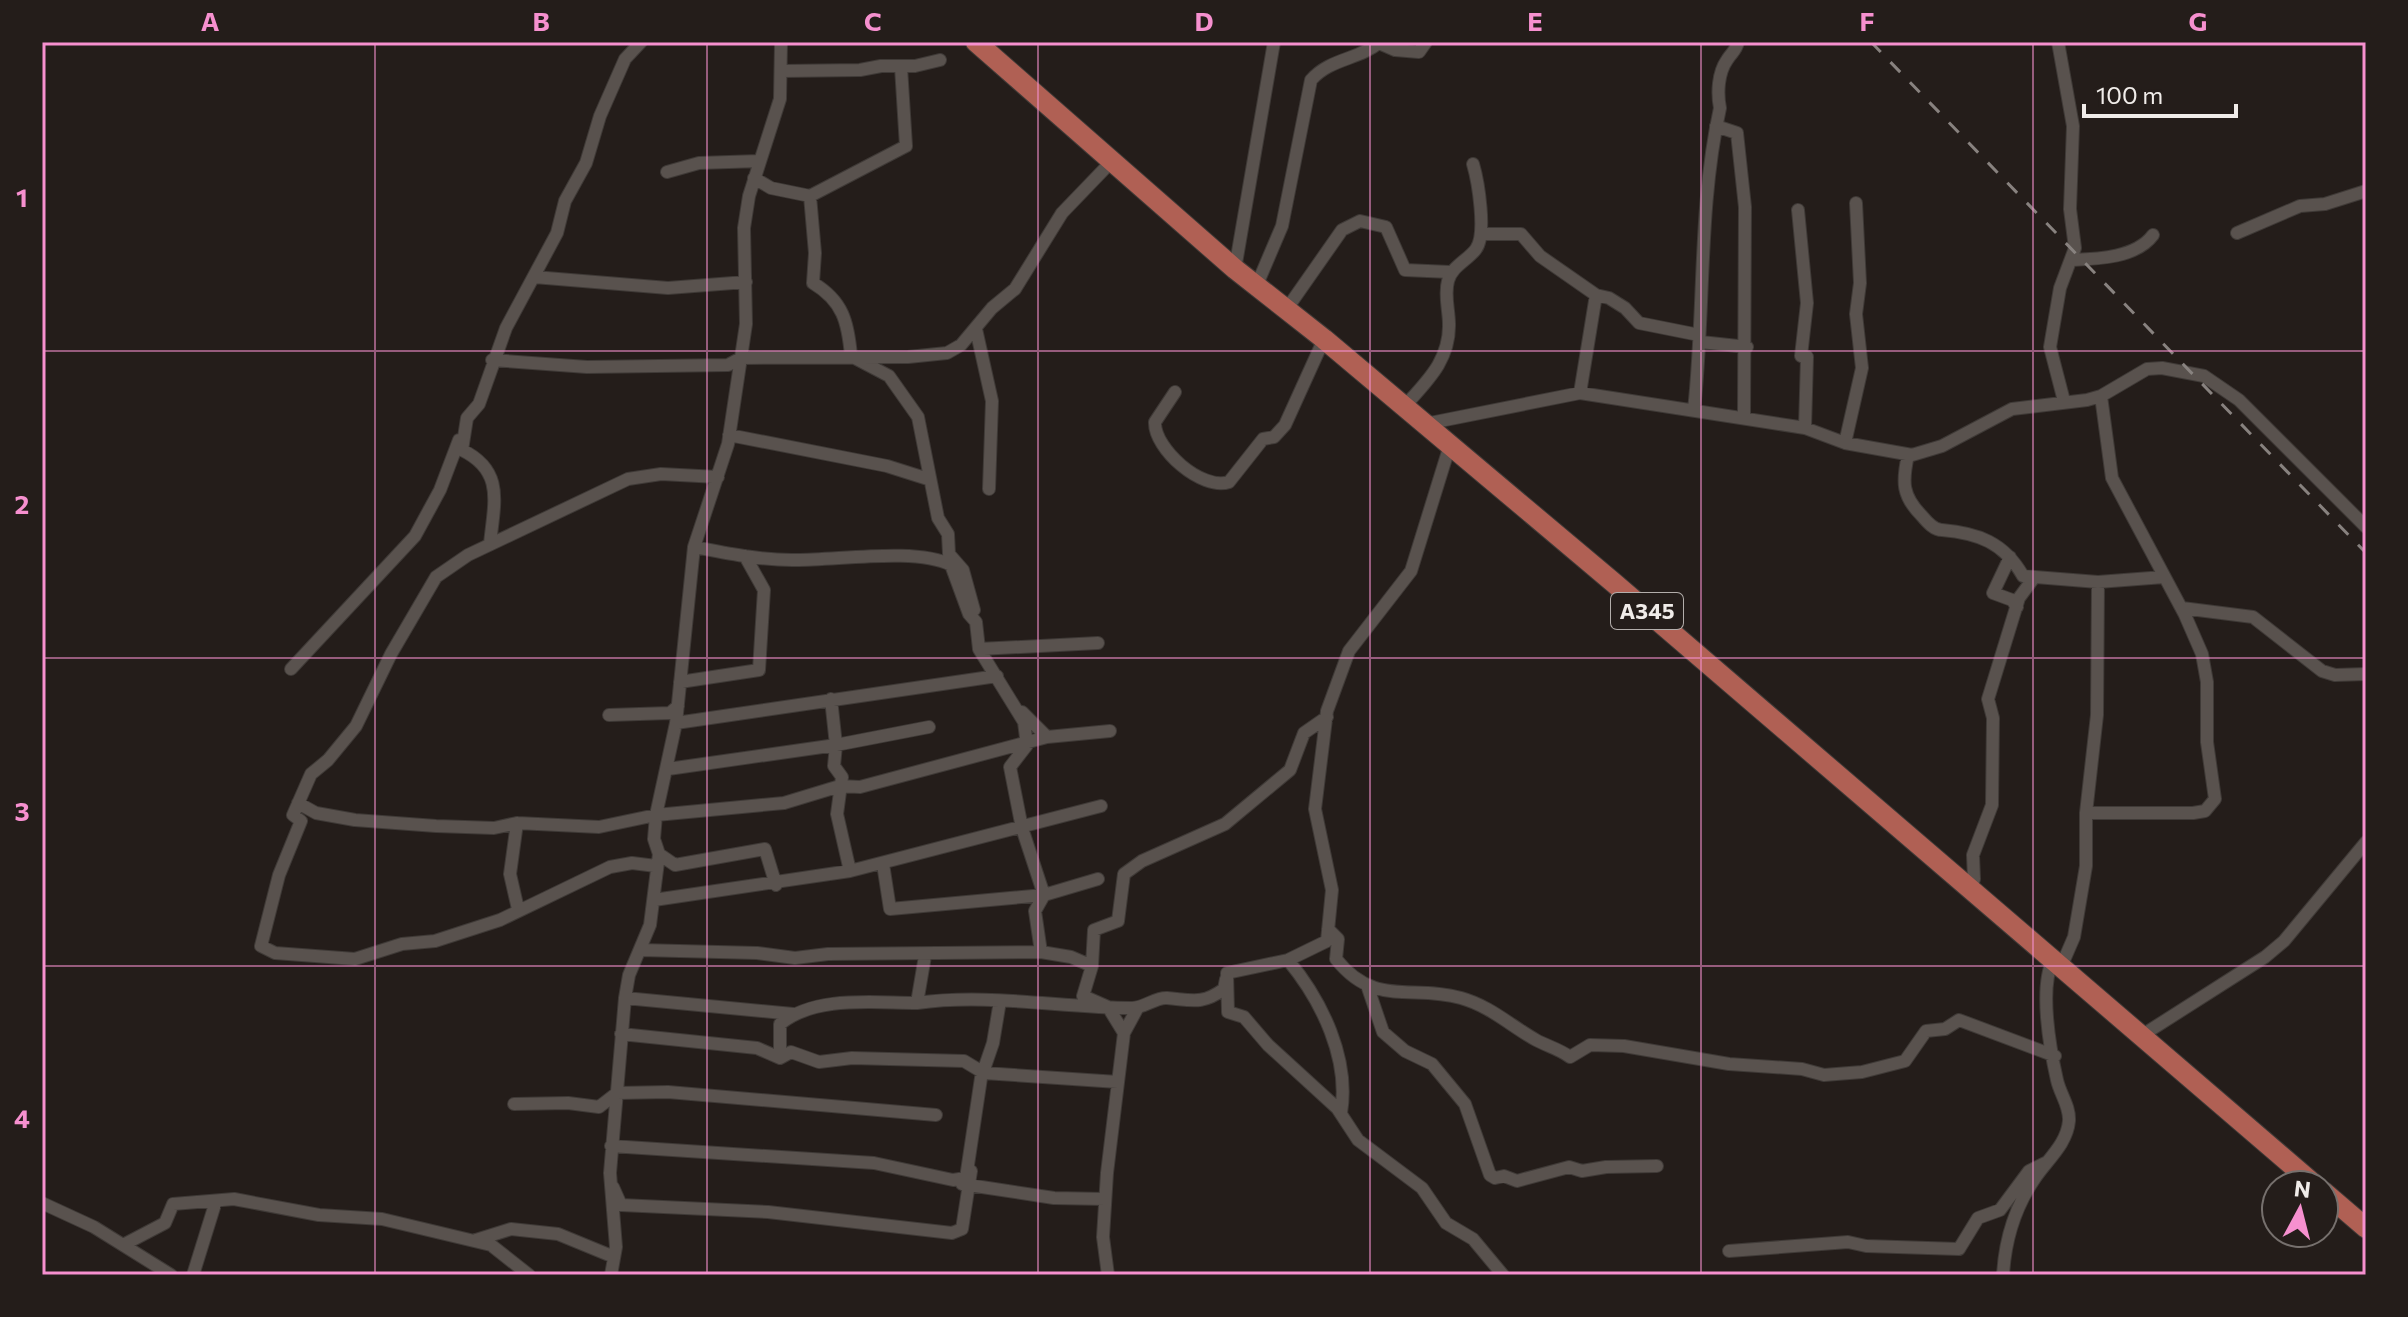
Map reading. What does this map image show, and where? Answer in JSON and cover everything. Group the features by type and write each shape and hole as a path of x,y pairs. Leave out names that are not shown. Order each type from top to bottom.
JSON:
{"highway":[{"name":"A345","path":"976,42 1256,287 1324,339 1450,445 2296,1169"},
{"path":"2340,1206 2366,1228"}],"street":[{"path":"291,669 415,536 440,490 467,418 479,404 492,360 557,233 565,201 586,163 600,116 625,59 641,42"},
{"path":"611,1275 614,1257 611,1146 625,998 629,975 641,950 654,900 658,860 654,839 656,815 676,723 694,547 729,435 741,358 746,282 744,228 754,178 774,121 782,71 781,42"},
{"path":"1235,269 1274,42"},
{"path":"1256,287 1282,226 1311,80 1323,67 1380,43 1408,52 1419,52 1426,42"},
{"path":"1694,410 1700,339 1700,267 1722,71 1736,51 1738,42"},
{"path":"2058,42 2073,126 2070,209 2075,248 2060,288 2050,347 2064,401"},
{"path":"782,71 901,67 940,60"},
{"path":"754,178 771,188 810,196 906,146 901,67"},
{"path":"1716,126 1737,133 1743,168 1747,347 1744,418"},
{"path":"492,360 587,367 728,365 741,358 935,355 961,345 992,308 1015,289 1062,213 1113,160"},
{"path":"667,172 699,163 759,161"},
{"path":"1403,408 1443,360 1449,333 1446,293 1450,272 1478,247 1481,234 1479,185 1473,164"},
{"path":"2237,233 2300,206 2325,204 2366,191"},
{"path":"810,196 815,253 813,283 835,296 849,338 851,356"},
{"path":"1845,443 1862,368 1856,314 1860,283 1856,203"},
{"path":"1798,210 1806,273 1801,356 1807,357 1805,428"},
{"path":"1286,310 1342,230 1360,221 1386,227 1405,270 1450,272"},
{"path":"1481,234 1521,234 1540,256 1596,295 1609,298 1639,323 1747,347"},
{"path":"2071,260 2118,255 2149,241 2153,235"},
{"path":"534,277 668,288 746,282"},
{"path":"1580,393 1596,295"},
{"path":"976,329 992,401 989,489"},
{"path":"1175,392 1155,422 1157,438 1194,475 1221,484 1234,478 1263,439 1274,437 1285,425 1324,339"},
{"path":"851,356 889,376 918,417 938,518 948,534 949,554 963,570 976,622 979,649 1024,722 1027,745 1010,767 1022,828 1044,895 1035,911 1041,952"},
{"path":"1425,424 1580,393 1805,428 1845,443 1908,455 1942,446 2012,409 2101,396 2147,369 2162,368 2204,376 2239,400 2366,527"},
{"path":"2086,813 2193,813 2205,811 2215,799 2207,742 2207,682 2202,654 2182,608 2112,478 2101,396"},
{"path":"467,418 462,450 479,458 489,470 495,495 490,544"},
{"path":"729,435 887,466 928,479"},
{"path":"1227,973 1288,960 1327,941 1332,890 1315,809 1333,687 1349,651 1411,571 1450,445"},
{"path":"1908,455 1903,477 1908,503 1932,526 1978,535 1996,544 2023,576 2098,582 2164,577"},
{"path":"718,477 661,474 628,479 490,544 436,577 391,654 361,719 335,753 311,774 293,815 301,821 285,857 260,940 265,949 355,959 402,944 435,941 500,920 610,867 658,860 675,865 765,849 776,885"},
{"path":"694,547 788,560 949,554"},
{"path":"680,682 759,670 764,590 745,556"},
{"path":"849,557 912,557 940,560 951,565 969,614 976,622"},
{"path":"2010,557 1993,593 2012,600 2017,607"},
{"path":"1970,891 1974,879 1973,855 1992,805 1993,718 1988,699 2017,607 2033,579"},
{"path":"2003,1275 2005,1248 2013,1219 2034,1179 2063,1141 2069,1124 2050,1027 2047,984 2074,937 2086,866 2086,813 2097,715 2098,582"},
{"path":"2182,608 2253,617 2322,671 2335,675 2366,674"},
{"path":"979,649 1098,643"},
{"path":"676,723 997,676"},
{"path":"831,699 836,745 834,766 842,777 837,814 850,871"},
{"path":"1009,701 1037,723 1047,737"},
{"path":"609,715 670,713 678,706"},
{"path":"1124,1033 1108,1007 1083,996 1092,966 1094,930 1118,921 1124,874 1142,861 1225,824 1290,770 1304,733 1327,717"},
{"path":"668,769 836,745 929,727"},
{"path":"298,803 316,813 355,820 494,828 517,823 599,827 656,815 784,803 840,786 860,787 1027,745 1047,737 1110,731"},
{"path":"654,900 776,885 850,871 1101,806"},
{"path":"517,823 510,874 518,909"},
{"path":"2141,1036 2265,957 2284,941 2366,842"},
{"path":"883,864 890,909 1044,895 1098,879"},
{"path":"1328,929 1338,939 1336,959 1367,985 1389,993 1458,997 1486,1007 1538,1042 1570,1057 1590,1045 1601,1045 1824,1075 1862,1072 1905,1061 1926,1031 1945,1029 1959,1020 2029,1049 2055,1056"},
{"path":"641,950 757,953 795,958 828,954 925,956 1041,952 1071,957 1092,966"},
{"path":"917,1003 925,956"},
{"path":"1288,960 1322,1010 1343,1080 1341,1113"},
{"path":"625,998 793,1014 837,1003 917,1003 944,999 1137,1009 1163,997 1182,1002 1207,1002 1224,989 1227,973"},
{"path":"1227,973 1228,1012 1244,1017 1341,1113 1358,1140 1422,1188 1446,1223 1473,1239 1503,1275"},
{"path":"1367,985 1383,1032 1405,1051 1432,1064 1465,1104 1490,1175 1517,1181 1569,1167 1582,1171 1657,1166"},
{"path":"610,1181 621,1205 768,1212 935,1233 962,1229 984,1073 1000,1001"},
{"path":"1108,1275 1103,1237 1105,1199 1124,1033 1137,1009"},
{"path":"780,1058 780,1024 793,1014"},
{"path":"2029,1049 2050,1027"},
{"path":"621,1034 757,1048 780,1058"},
{"path":"780,1058 791,1052 819,1062 852,1058 964,1061 984,1073 1118,1082"},
{"path":"514,1104 568,1103 599,1107 617,1093 668,1092 936,1115"},
{"path":"611,1146 874,1163 953,1180 966,1178 976,1128"},
{"path":"1729,1251 1848,1242 1866,1246 1959,1249 1978,1218 2000,1210 2029,1171 2047,1162"},
{"path":"935,1180 1054,1198 1105,1199"},
{"path":"123,1245 165,1223 173,1204 234,1199 319,1215 382,1219 476,1240 491,1245 529,1275"},
{"path":"193,1275 216,1201"},
{"path":"42,1203 123,1245 171,1275"},
{"path":"476,1240 511,1229 558,1234 614,1257"}],"railway":[{"path":"1871,42 2366,553"}]}
